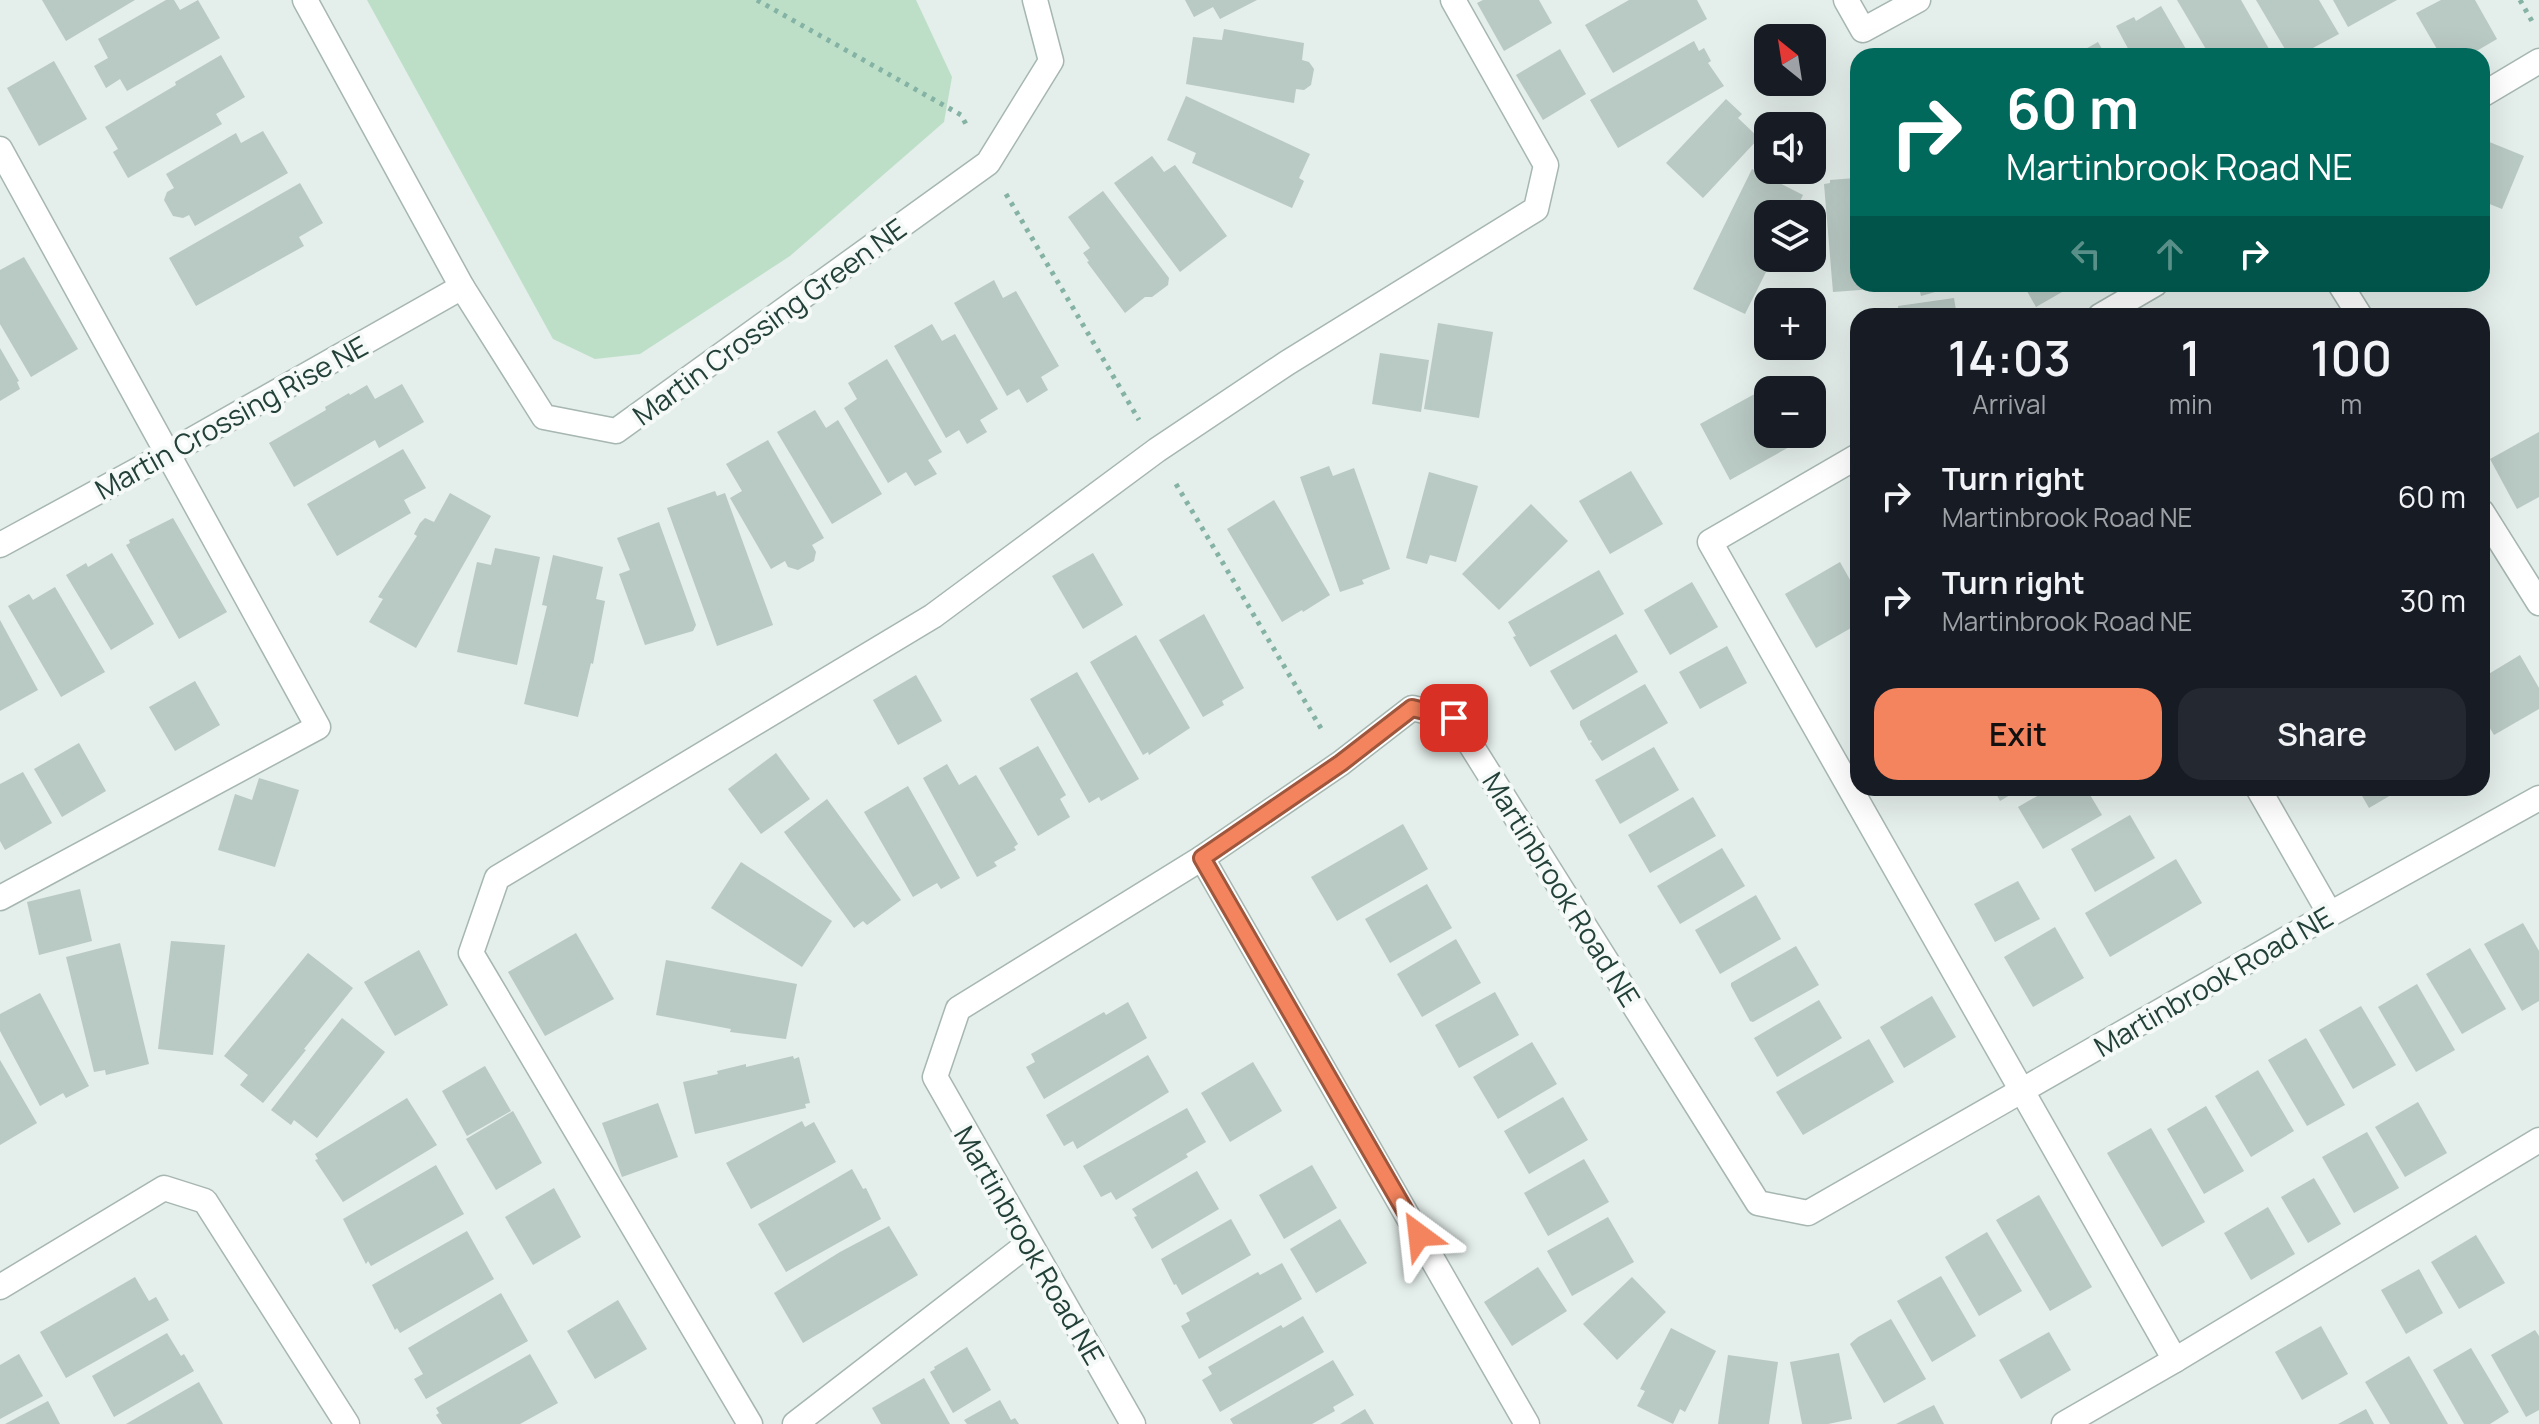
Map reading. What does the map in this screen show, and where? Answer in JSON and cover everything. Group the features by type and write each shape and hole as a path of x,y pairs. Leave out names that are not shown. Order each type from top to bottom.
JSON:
{"street":[{"name":"Martin Crossing Green NE","path":"305,0 462,287 544,417 616,431 988,163 1051,61 1035,0"},
{"path":"750,1424 471,953 497,878 933,616 1170,442 1287,363 1536,209 1546,165 1453,0"},
{"path":"1846,0 1863,30 1918,0"},
{"path":"2490,90 2539,61"},
{"path":"0,149 318,727 0,898"},
{"name":"Martin Crossing Rise NE","path":"0,545 462,287"},
{"path":"2114,308 2141,292"},
{"path":"1850,461 1710,542 1850,790"},
{"path":"2490,525 2539,603"},
{"name":"Martinbrook Road NE","path":"1133,1424 935,1077 958,1009 1202,858 1341,763 1412,708 1454,718 1758,1203 1808,1213 2539,798"},
{"path":"1853,796 2175,1360"},
{"path":"2263,796 2330,914"},
{"path":"1202,858 1527,1424"},
{"path":"2064,1424 2539,1140"},
{"path":"0,1287 164,1188 205,1201 347,1424"},
{"path":"795,1424 1028,1244"}],"path":[{"path":"757,0 961,115 988,163"},
{"path":"2520,0 2539,33"}],"green space":[{"path":"367,0 916,0 952,77 944,122 790,256 640,354 595,359 553,339"}],"building":[{"path":"42,0 135,0 66,41"},
{"path":"166,0 174,0 180,10 198,0 220,38 127,91 120,79 106,88 94,66 108,58 98,39"},
{"path":"1185,0 1257,0 1220,19 1213,7 1194,17"},
{"path":"1483,0 1539,0 1552,23 1504,51 1477,3"},
{"path":"1629,0 1697,0 1707,19 1613,73 1585,25"},
{"path":"2177,0 2241,0 2268,48 2205,48"},
{"path":"2256,0 2319,0 2339,34 2313,48 2284,48"},
{"path":"2333,0 2397,0 2348,27"},
{"path":"2441,0 2475,0 2497,39 2482,48 2436,48 2416,13"},
{"path":"2161,6 2185,48 2128,48 2116,26 2134,17 2136,21"},
{"path":"1224,29 1304,43 1302,60 1309,62 1314,69 1311,85 1304,90 1296,89 1294,103 1186,84 1193,37 1222,40"},
{"path":"1694,41 1699,51 1704,48 1711,61 1708,63 1724,86 1618,148 1590,100"},
{"path":"2098,42 2101,48 2087,48"},
{"path":"1560,49 1586,94 1543,120 1516,75"},
{"path":"221,55 245,97 216,114 222,124 128,178 113,152 118,149 105,127"},
{"path":"54,61 87,119 39,146 7,88"},
{"path":"1186,96 1310,154 1299,178 1304,181 1292,208 1192,163 1196,153 1167,140"},
{"path":"1726,99 1742,114 1738,118 1754,133 1754,143 1703,198 1666,163"},
{"path":"263,131 288,173 195,226 189,215 183,218 173,216 164,200 167,192 174,188 166,174 236,133 241,143"},
{"path":"2490,142 2524,156 2502,209 2490,204"},
{"path":"1152,156 1164,172 1175,165 1227,236 1180,272 1114,183"},
{"path":"1752,169 1754,184 1781,184 1803,195 1801,200 1754,200 1754,272 1766,272 1758,288 1754,288 1754,296 1745,314 1693,289"},
{"path":"1850,178 1850,291 1833,292 1824,184 1830,183 1830,180"},
{"path":"300,183 323,223 299,237 304,246 196,306 169,258"},
{"path":"1103,191 1169,278 1168,285 1152,297 1145,297 1125,313 1087,262 1083,253 1090,248 1068,217"},
{"path":"24,257 78,349 31,377 0,324 0,270"},
{"path":"994,280 1003,298 1016,291 1059,366 1041,377 1048,390 1027,403 1019,389 1007,396 954,303"},
{"path":"2028,292 2062,292 2036,307"},
{"path":"1954,298 1956,308 1898,308"},
{"path":"1438,323 1493,332 1479,418 1424,409"},
{"path":"932,324 942,341 955,334 998,409 980,420 987,432 967,444 959,430 946,438 894,346"},
{"path":"0,348 19,381 20,389 0,401"},
{"path":"1380,353 1429,360 1421,412 1372,404"},
{"path":"887,359 942,452 928,460 937,474 915,486 906,472 888,483 844,408 857,399 848,383"},
{"path":"402,384 424,422 379,448 375,440 294,487 269,443 326,410 325,407 367,385 375,399"},
{"path":"1754,394 1754,448 1787,448 1730,480 1700,424"},
{"path":"815,410 826,428 838,420 882,494 832,524 777,432"},
{"path":"2539,432 2539,497 2517,509 2490,459"},
{"path":"768,440 824,538 812,545 816,552 814,561 798,570 788,567 785,561 771,569 730,498 742,491 726,464"},
{"path":"403,449 426,488 404,500 411,513 337,556 307,504"},
{"path":"1329,466 1333,476 1354,468 1390,569 1362,580 1364,584 1340,592 1300,477"},
{"path":"1631,471 1663,524 1610,554 1579,501"},
{"path":"1429,472 1478,486 1456,562 1430,555 1427,564 1406,558"},
{"path":"715,491 717,496 725,493 773,625 717,646 667,508"},
{"path":"450,493 491,516 416,648 369,622 383,599 378,597 417,536 414,534 420,523 425,518 434,522"},
{"path":"1274,500 1330,595 1282,622 1227,529"},
{"path":"1531,504 1568,541 1499,610 1462,574"},
{"path":"173,518 227,612 179,639 126,545 130,543 129,540"},
{"path":"659,522 696,625 693,631 645,645 619,574 630,570 617,538"},
{"path":"495,548 540,557 517,665 457,652 477,562 491,565"},
{"path":"112,553 154,624 111,650 66,575"},
{"path":"1093,553 1123,605 1083,629 1052,576"},
{"path":"553,555 603,567 596,599 605,601 593,664 578,717 524,704 547,606 542,605"},
{"path":"1840,562 1850,580 1850,629 1816,648 1785,594"},
{"path":"1599,570 1624,614 1530,667 1508,622"},
{"path":"1692,582 1718,627 1670,655 1644,610"},
{"path":"55,587 105,672 61,697 8,606 29,594 33,600"},
{"path":"1204,614 1244,688 1203,717 1159,640"},
{"path":"0,620 38,690 0,711"},
{"path":"1616,634 1638,672 1573,710 1550,671"},
{"path":"1136,635 1190,728 1149,755 1148,752 1143,755 1090,662"},
{"path":"1727,646 1747,683 1700,709 1679,672"},
{"path":"2520,655 2539,688 2539,709 2494,735 2490,728 2490,673"},
{"path":"1077,672 1139,779 1101,801 1099,797 1089,803 1030,699"},
{"path":"916,675 942,721 898,745 873,700"},
{"path":"195,681 220,725 175,751 149,707"},
{"path":"1645,684 1668,723 1602,761 1580,721"},
{"path":"79,743 106,791 62,817 34,769"},
{"path":"1038,746 1066,795 1060,799 1070,817 1038,836 999,768"},
{"path":"1654,747 1679,790 1620,824 1595,780"},
{"path":"776,753 810,799 761,834 728,789"},
{"path":"947,764 959,785 976,775 1018,844 1014,847 1016,850 994,862 997,866 977,877 923,778"},
{"path":"23,772 52,823 5,850 0,841 0,784"},
{"path":"259,778 299,790 275,867 218,850 235,794 252,800"},
{"path":"908,786 960,878 941,889 937,883 913,897 864,812"},
{"path":"2037,796 2091,796 2102,815 2043,849 2018,807"},
{"path":"2362,796 2389,796 2369,808"},
{"path":"1693,797 1716,836 1650,873 1628,835"},
{"path":"827,799 901,900 867,925 863,921 854,928 784,832"},
{"path":"2130,815 2155,858 2095,892 2071,849"},
{"path":"1403,824 1428,869 1337,921 1311,877"},
{"path":"1722,848 1745,886 1680,924 1657,886"},
{"path":"2176,859 2202,903 2110,957 2085,913"},
{"path":"741,862 832,921 802,967 711,908"},
{"path":"2018,881 2040,919 1995,942 1974,904"},
{"path":"1427,884 1452,928 1390,963 1365,919"},
{"path":"80,889 92,941 39,955 27,902"},
{"path":"1756,895 1781,939 1720,974 1695,930"},
{"path":"2523,923 2539,951 2539,1001 2522,1011 2484,944"},
{"path":"2055,927 2084,978 2033,1007 2004,957"},
{"path":"576,933 614,999 545,1036 508,972"},
{"path":"1456,939 1481,983 1422,1017 1397,974"},
{"path":"171,941 225,945 213,1055 158,1049"},
{"path":"120,943 149,1064 106,1075 105,1070 94,1072 66,957"},
{"path":"1796,946 1819,985 1750,1021 1731,983"},
{"path":"2470,948 2506,1009 2462,1034 2426,974"},
{"path":"419,950 448,1005 395,1036 364,982"},
{"path":"308,953 353,988 263,1103 240,1085 248,1075 224,1056"},
{"path":"666,960 797,984 786,1039 730,1032 731,1029 656,1015"},
{"path":"2417,984 2455,1050 2416,1072 2378,1007"},
{"path":"1495,992 1519,1035 1459,1068 1435,1025"},
{"path":"40,993 89,1086 66,1098 63,1093 40,1106 0,1031 0,1014"},
{"path":"1932,996 1956,1037 1904,1068 1880,1027"},
{"path":"1819,1000 1842,1038 1777,1077 1754,1038"},
{"path":"1128,1002 1147,1038 1044,1099 1026,1067 1035,1062 1031,1054 1104,1012 1106,1015"},
{"path":"2361,1006 2396,1065 2353,1089 2319,1030"},
{"path":"342,1018 385,1052 317,1138 294,1120 291,1125 271,1110"},
{"path":"2306,1038 2345,1105 2307,1126 2268,1060"},
{"path":"1869,1039 1894,1082 1803,1135 1776,1092"},
{"path":"1532,1042 1557,1084 1498,1119 1473,1077"},
{"path":"1148,1055 1169,1092 1077,1149 1073,1141 1064,1146 1046,1115"},
{"path":"793,1056 794,1059 799,1057 810,1103 805,1104 806,1108 695,1134 683,1082 746,1064 746,1067"},
{"path":"0,1060 37,1123 0,1145"},
{"path":"1253,1062 1282,1111 1230,1142 1201,1093"},
{"path":"485,1066 511,1111 467,1136 442,1091"},
{"path":"2258,1070 2294,1131 2251,1157 2215,1096"},
{"path":"1563,1097 1588,1140 1529,1174 1504,1131"},
{"path":"407,1098 437,1145 343,1202 315,1160 318,1159 315,1154"},
{"path":"2418,1102 2447,1153 2405,1177 2375,1127"},
{"path":"658,1103 678,1157 622,1177 602,1123"},
{"path":"2206,1106 2244,1171 2204,1194 2167,1129"},
{"path":"1187,1108 1206,1142 1186,1154 1188,1157 1116,1200 1111,1192 1101,1197 1083,1166"},
{"path":"513,1111 542,1163 496,1190 466,1139"},
{"path":"802,1121 805,1127 814,1122 836,1162 751,1209 726,1163"},
{"path":"2151,1128 2205,1222 2162,1247 2107,1153"},
{"path":"2367,1132 2399,1188 2354,1213 2322,1157"},
{"path":"1584,1159 1609,1202 1548,1236 1524,1193"},
{"path":"436,1165 464,1214 371,1266 368,1261 366,1264 343,1219"},
{"path":"1312,1165 1337,1208 1284,1239 1259,1195"},
{"path":"852,1169 863,1189 866,1188 881,1219 786,1272 758,1224"},
{"path":"1197,1171 1219,1209 1152,1249 1132,1209"},
{"path":"2314,1178 2341,1224 2308,1243 2281,1197"},
{"path":"554,1188 581,1237 533,1265 505,1217"},
{"path":"2039,1195 2092,1287 2050,1311 1996,1220"},
{"path":"2268,1207 2295,1254 2251,1280 2224,1233"},
{"path":"1608,1217 1634,1262 1572,1296 1547,1251"},
{"path":"1231,1219 1251,1255 1182,1295 1161,1259"},
{"path":"1340,1219 1367,1263 1316,1293 1290,1249"},
{"path":"889,1226 918,1275 803,1343 774,1293"},
{"path":"467,1231 494,1279 400,1333 397,1328 395,1330 372,1285"},
{"path":"1987,1232 2022,1291 1979,1316 1945,1257"},
{"path":"2476,1235 2505,1283 2459,1309 2431,1262"},
{"path":"1282,1263 1302,1299 1199,1359 1181,1326 1190,1321 1186,1313 1258,1272 1260,1275"},
{"path":"1538,1267 1567,1311 1512,1346 1484,1302"},
{"path":"2419,1269 2443,1313 2406,1334 2381,1290"},
{"path":"1941,1276 1976,1336 1932,1362 1897,1301"},
{"path":"135,1277 149,1301 156,1297 169,1320 66,1378 40,1332"},
{"path":"1632,1277 1666,1312 1617,1360 1583,1324"},
{"path":"501,1293 528,1341 426,1399 414,1379 423,1374 408,1348"},
{"path":"618,1300 647,1349 595,1379 567,1331"},
{"path":"1303,1316 1324,1352 1220,1412 1202,1380 1212,1374 1208,1367 1281,1325 1283,1328"},
{"path":"1891,1319 1926,1379 1884,1403 1850,1344"},
{"path":"2321,1326 2348,1374 2302,1400 2275,1352"},
{"path":"1671,1328 1716,1351 1685,1412 1680,1409 1673,1424 1637,1406 1645,1391 1640,1389"},
{"path":"2535,1330 2539,1336 2539,1410 2526,1417 2491,1355"},
{"path":"2049,1332 2071,1370 2021,1399 1999,1360"},
{"path":"167,1333 194,1371 114,1417 92,1376"},
{"path":"967,1347 991,1390 953,1413 930,1372"},
{"path":"2471,1348 2509,1412 2490,1424 2464,1424 2433,1370"},
{"path":"1839,1353 1852,1419 1828,1424 1802,1424 1790,1362"},
{"path":"19,1354 43,1396 0,1419 0,1365"},
{"path":"530,1354 558,1403 520,1424 442,1424 436,1415 439,1413 436,1408"},
{"path":"1728,1355 1778,1362 1769,1424 1718,1424"},
{"path":"2409,1356 2448,1424 2390,1424 2365,1382"},
{"path":"1333,1360 1354,1395 1333,1407 1335,1411 1312,1424 1233,1424 1230,1419"},
{"path":"924,1378 950,1424 881,1424 872,1408"},
{"path":"199,1382 223,1424 126,1424"},
{"path":"1000,1400 1011,1420 1015,1418 1019,1424 967,1424 964,1420"},
{"path":"48,1401 60,1424 5,1424"},
{"path":"1934,1405 1944,1424 1896,1424"},
{"path":"1365,1409 1374,1424 1340,1424"},
{"path":"2366,1409 2374,1424 2338,1424"}],"route":[{"path":"1419,1235 1202,858 1341,763 1412,708 1454,718"}]}
